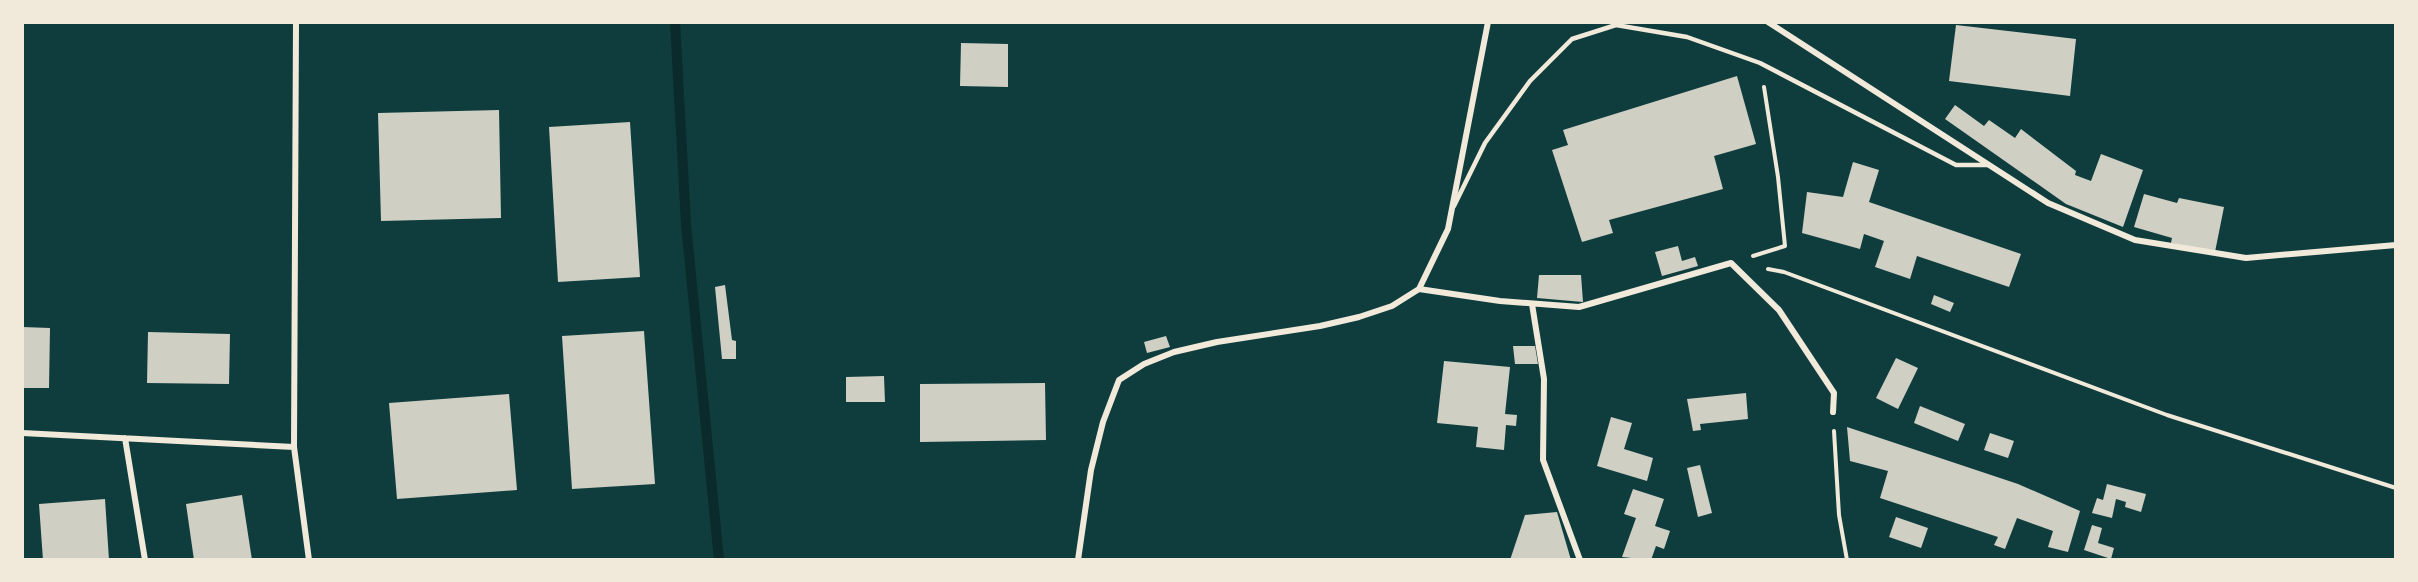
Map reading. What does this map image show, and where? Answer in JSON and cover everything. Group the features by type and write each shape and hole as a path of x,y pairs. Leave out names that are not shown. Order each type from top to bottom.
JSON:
{"street":[{"path":"296,22 294,447 309,560"},
{"path":"1078,560 1091,470 1103,422 1119,380 1144,364 1174,352 1349,319 1392,306 1419,289 1448,229 1488,22"},
{"path":"1768,22 2048,203 2134,240 2246,258 2396,245"},
{"path":"1419,289 1579,307 1731,263 1785,319 1834,393 1833,412"},
{"path":"1532,303 1544,379 1543,460 1580,560"},
{"path":"22,433 294,447"},
{"path":"125,438 145,560"}],"lane":[{"path":"1453,209 1485,143 1530,81 1572,39 1616,25 1687,37 1760,63 1956,165 1990,165"}],"path":[{"path":"1731,263 1785,246 1778,177 1760,63"},
{"path":"1731,263 1784,272 2167,415 2396,488"},
{"path":"1833,412 1839,515 1847,560"}],"building":[{"path":"1956,25 2076,39 2070,96 1949,81"},
{"path":"961,43 1008,44 1008,87 960,86"},
{"path":"1737,76 1756,144 1714,156 1723,189 1609,220 1613,233 1582,242 1552,150 1568,145 1563,130"},
{"path":"1955,105 1984,126 1989,120 2015,138 2021,129 2076,171 2075,175 2091,181 2101,154 2143,170 2123,227 2066,204 1945,119"},
{"path":"499,110 501,218 381,221 378,113"},
{"path":"630,122 640,277 558,282 549,127"},
{"path":"1853,162 1879,170 1869,202 2021,254 2009,287 1917,256 1910,279 1875,267 1884,241 1864,234 1860,249 1802,233 1807,192 1843,197"},
{"path":"2144,194 2177,203 2179,198 2224,207 2215,252 2171,243 2172,238 2134,227"},
{"path":"1678,246 1682,261 1695,257 1698,266 1662,276 1655,252"},
{"path":"1539,275 1581,275 1583,302 1537,298"},
{"path":"725,285 732,340 736,341 736,359 722,359 715,287"},
{"path":"1934,295 1954,303 1950,312 1931,304"},
{"path":"22,327 50,328 49,388 22,388"},
{"path":"644,331 655,484 572,489 562,336"},
{"path":"148,332 230,334 229,384 147,383"},
{"path":"1166,336 1170,347 1147,353 1144,342"},
{"path":"1513,346 1535,346 1538,364 1515,364"},
{"path":"1896,358 1918,368 1898,409 1876,398"},
{"path":"1444,361 1510,367 1505,414 1517,415 1516,426 1506,425 1504,450 1476,447 1478,427 1437,423"},
{"path":"884,376 885,402 846,402 846,377"},
{"path":"1045,383 1046,440 920,442 920,384"},
{"path":"1746,393 1748,419 1700,424 1701,430 1693,431 1687,399"},
{"path":"509,394 517,490 397,499 389,403"},
{"path":"1920,406 1965,424 1958,441 1914,423"},
{"path":"1611,417 1632,423 1624,449 1653,458 1647,481 1597,466"},
{"path":"1847,427 2018,484 2080,511 2068,552 2048,547 2053,531 2017,518 2005,549 1994,545 1998,537 1880,498 1888,471 1850,461"},
{"path":"1990,433 2014,441 2008,458 1984,450"},
{"path":"1700,465 1712,513 1698,517 1687,468"},
{"path":"2107,484 2146,494 2141,512 2125,507 2126,502 2116,499 2112,518 2092,513 2097,498 2103,500"},
{"path":"1633,489 1664,499 1655,526 1670,531 1664,549 1656,546 1651,560 1622,557 1636,518 1624,514"},
{"path":"242,495 252,560 194,560 186,504"},
{"path":"105,499 109,560 43,560 39,504"},
{"path":"1557,512 1571,560 1510,560 1525,515"},
{"path":"1896,517 1928,528 1921,548 1889,537"},
{"path":"2092,525 2102,528 2098,543 2114,548 2111,559 2084,550"}],"waterway":[{"path":"675,22 686,224 719,560"}]}
